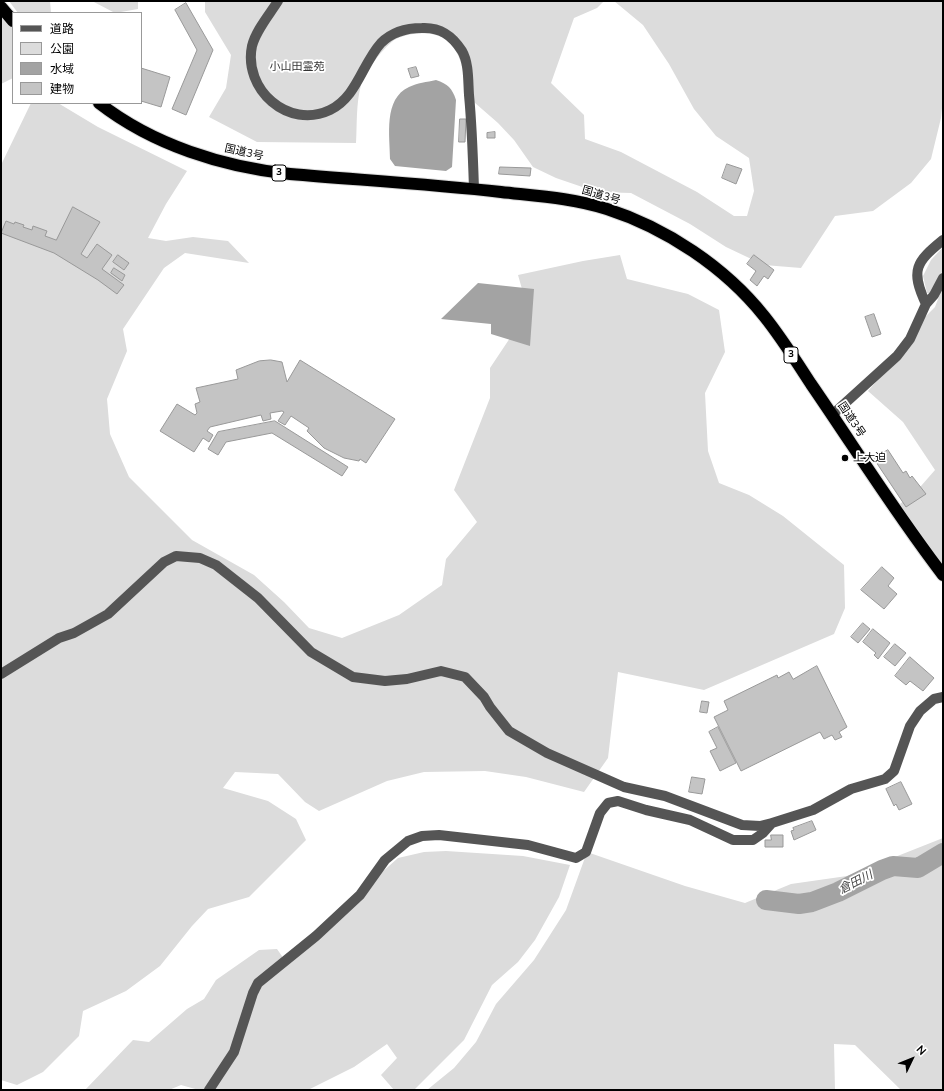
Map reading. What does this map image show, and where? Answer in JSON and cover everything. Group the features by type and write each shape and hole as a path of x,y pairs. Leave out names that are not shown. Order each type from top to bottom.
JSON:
{"highway":[{"path":"1,7 12,20"},
{"name":"国道3号","path":"100,104 127,122 160,140 234,165 261,171 474,189 579,202 607,210 662,233 698,255 741,292 763,315 895,510 943,576"}],"street":[{"path":"278,1 253,44 251,61 255,79 263,94 279,107 295,113 314,115 330,110 345,98 382,43 395,33 403,30 428,28 439,29 451,36 462,52 468,72 474,189"},
{"path":"926,304 921,294 917,275 918,265 924,256 943,240"},
{"path":"832,415 897,356 910,339 926,304 934,295 943,278"},
{"path":"1,674 60,638 74,633 108,614 164,562 176,556 200,558 216,565 258,598 311,652 353,677 385,681 407,679 442,671 465,677 484,697 490,708 509,731 554,756 624,787 665,796 742,825 760,826 813,810 851,789 885,779 894,771 910,726 920,711 934,699 943,697"},
{"path":"209,1090 234,1052 253,993 258,983 316,936 354,900 385,860 408,841 422,836 439,835 528,845 576,858 586,852 600,813 608,803 618,801 646,810 690,820 733,840 753,840 763,833 772,823"}],"green space":[{"path":"9,1 50,1 51,12 17,12"},
{"path":"92,1 138,1 138,9 113,12"},
{"name":"小山田霊苑","path":"205,1 604,1 597,8 574,18 551,83 584,115 585,139 621,152 697,192 734,216 747,216 754,191 749,158 716,136 694,109 669,64 643,25 614,1 943,1 943,98 941,118 931,159 911,183 873,211 835,216 801,268 764,265 726,247 690,224 631,193 597,192 556,178 533,167 514,140 498,123 467,96 463,69 455,50 446,39 433,34 417,33 402,36 396,39 386,47 370,67 359,92 356,143 257,142 209,117 226,88 231,55 205,12"},
{"path":"1,15 12,26 12,78 1,84"},
{"path":"31,104 60,104 98,127 187,171 166,204 148,238 166,241 193,237 228,241 249,263 185,253 164,268 123,329 127,351 107,399 110,434 129,477 192,540 254,575 284,602 309,628 342,638 399,615 442,585 446,559 477,522 454,490 490,398 490,368 512,335 526,303 518,275 583,261 620,255 627,279 688,294 719,310 725,352 705,393 708,451 719,483 749,495 783,516 844,565 845,608 834,634 704,690 618,672 608,758 584,792 526,777 485,771 424,772 387,781 319,811 305,802 278,774 235,772 223,788 268,801 296,819 306,840 249,897 208,909 192,926 160,966 126,991 83,1011 79,1036 43,1072 17,1085 1,1080 1,165"},
{"path":"943,247 943,270 932,293 927,293 923,276 931,260"},
{"path":"943,286 943,565 934,556 900,504 921,486 935,470 903,422 868,391 903,351 923,319 935,307"},
{"path":"943,838 943,1090 901,1090 855,1045 834,1044 835,1090 427,1090 454,1068 476,1042 496,1004 534,960 566,910 587,852 685,886 745,903 791,884 847,876"},
{"path":"446,851 523,856 570,865 559,897 535,940 518,962 492,985 464,1040 414,1090 394,1090 381,1075 397,1058 387,1044 354,1067 308,1090 199,1090 181,1085 169,1090 85,1090 133,1040 149,1042 187,1009 204,999 216,980 259,950 277,949 284,959 398,858 424,852"}],"water":[{"path":"436,80 449,87 456,100 452,167 446,171 395,166 390,159 389,129 395,100 409,87"},
{"path":"478,283 534,289 530,346 491,334 491,324 441,319"}],"building":[{"path":"186,3 213,50 186,115 172,109 197,50 175,10"},
{"path":"416,67 419,76 411,78 408,69"},
{"path":"142,68 170,77 161,107 142,101"},
{"path":"460,119 466,119 465,142 459,142"},
{"path":"495,132 495,138 487,138 487,133"},
{"path":"727,164 742,169 736,184 722,178"},
{"path":"500,167 531,168 530,176 499,174"},
{"path":"73,207 100,222 81,254 87,258 97,244 112,255 102,269 124,285 117,294 98,280 54,253 1,233 6,221 14,224 15,222 32,230 33,226 47,231 45,236 56,240"},
{"path":"118,255 129,263 124,270 113,262"},
{"path":"754,255 774,270 768,279 764,276 757,286 750,280 756,271 747,264"},
{"path":"114,268 125,275 122,281 111,273"},
{"path":"874,314 881,334 872,337 865,317"},
{"path":"271,360 282,362 287,382 300,360 395,419 366,463 360,459 359,461 344,458 324,448 307,431 309,428 291,416 285,425 278,421 284,412 282,411 270,413 271,419 263,421 261,415 210,427 207,431 213,435 209,442 203,438 194,452 160,431 177,404 195,415 197,413 195,404 200,402 196,388 238,379 236,370 259,361"},
{"path":"275,421 348,467 342,476 272,433 226,442 218,455 208,449 218,432"},
{"path":"888,450 903,473 906,471 910,478 912,476 926,494 906,507 874,459"},
{"path":"882,567 894,578 888,586 897,594 884,609 861,590"},
{"path":"863,623 870,629 858,643 851,637"},
{"path":"873,629 890,643 878,659 874,655 876,653 863,642"},
{"path":"895,644 906,653 895,666 884,657"},
{"path":"910,657 934,678 923,691 910,681 906,685 895,676"},
{"path":"817,666 847,727 839,732 842,737 835,740 832,735 824,739 820,732 741,771 714,717 728,710 724,701 777,675 778,678 789,672 793,679"},
{"path":"702,701 709,702 707,713 700,712"},
{"path":"718,727 736,763 720,771 710,751 717,748 709,732"},
{"path":"692,777 705,779 702,794 689,792"},
{"path":"901,782 912,804 899,810 896,804 894,806 886,789"},
{"path":"812,821 816,830 794,840 791,831 794,830 793,828"},
{"path":"771,835 783,835 783,847 765,847 765,840 771,840"}],"waterway":[{"name":"倉田川","path":"766,900 799,904 812,902 838,892 882,870 893,866 918,868 943,853"}],"place":[{"name":"上大迫","path":"845,458"}]}
